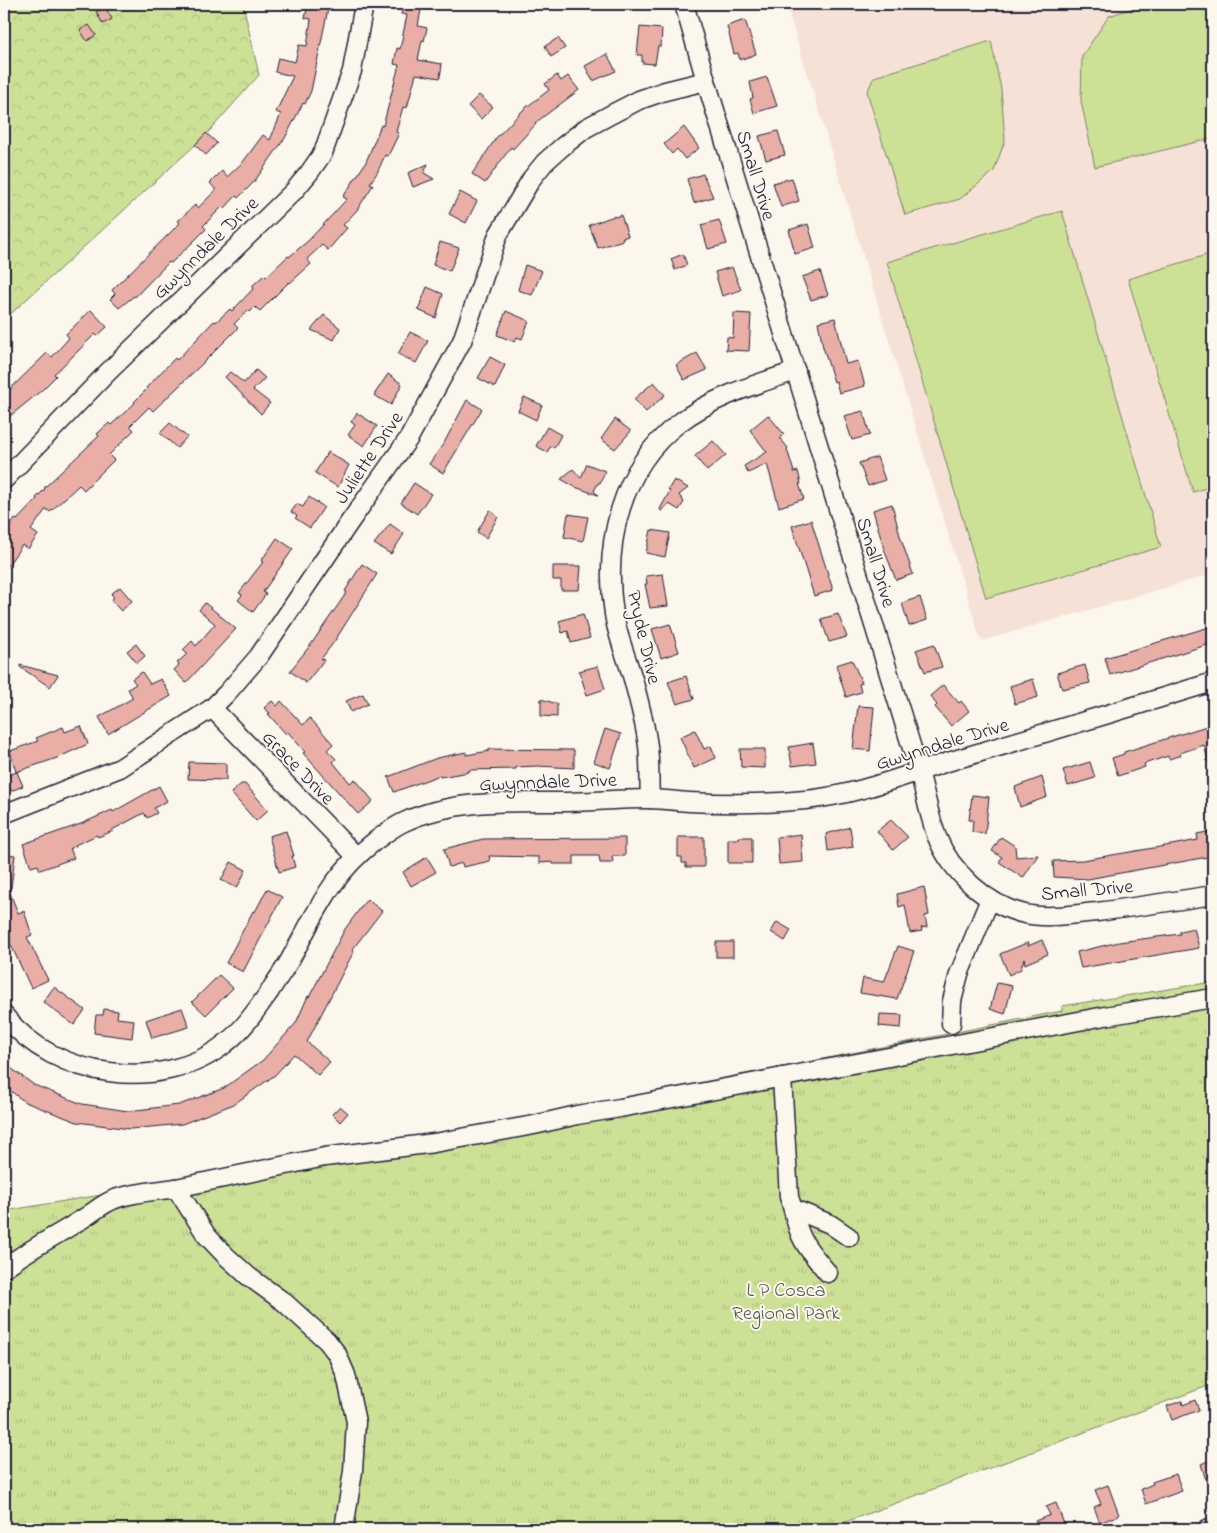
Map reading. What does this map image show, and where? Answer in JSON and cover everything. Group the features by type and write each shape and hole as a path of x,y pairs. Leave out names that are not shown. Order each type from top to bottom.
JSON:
{"street":[{"name":"Gwynndale Drive","path":"4,480 107,373 288,197 309,173 323,153 352,71 364,4"},
{"name":"Small Drive","path":"684,4 706,81 919,771 937,837 948,856 969,883 990,899 1024,914 1040,916 1076,914 1213,894"},
{"name":"Juliette Drive","path":"4,814 120,768 212,708 228,693 259,656 409,438 462,341 498,235 532,178 545,162 586,128 639,100 664,91 706,81"},
{"name":"Pryde Drive","path":"650,799 648,746 643,719 614,615 611,561 612,538 617,516 634,477 644,460 654,446 680,422 744,388 796,371"},
{"name":"Gwynndale Drive","path":"4,1015 24,1036 59,1059 80,1068 119,1074 163,1071 186,1065 207,1056 225,1044 244,1026 290,960 332,885 356,856 390,829 405,822 449,808 517,802 650,799 732,803 806,800 868,789 919,771 1213,682"},
{"name":"Grace Drive","path":"212,708 356,856"},
{"path":"951,1024 952,1001 959,974 990,899"},
{"path":"4,1268 27,1251 81,1220 102,1204 117,1198 176,1188 325,1157 434,1143 534,1125 577,1115 1104,1016 1213,998"},
{"path":"782,1077 788,1190 799,1232 814,1257 828,1273"},
{"path":"176,1188 207,1236 226,1256 248,1276 284,1302 327,1340 337,1354 346,1375 356,1422 354,1455 344,1529"},
{"path":"794,1209 830,1224 849,1237"},
{"path":"1207,1529 1213,1527"}],"shaded area":[{"path":"786,4 1213,4 1213,574 981,641"}],"green space":[{"path":"4,4 243,4 259,75 205,136 4,320"},
{"path":"1144,4 1207,4 1213,21 1213,138 1095,167 1081,101 1082,56 1109,16"},
{"path":"991,41 1001,89 1005,140 994,171 960,199 905,215 867,92 874,77"},
{"path":"1062,211 1161,547 986,598 887,262"},
{"path":"1213,253 1213,486 1193,492 1128,279"},
{"name":"L P Cosca Regional Park","path":"1213,982 1213,1384 827,1529 4,1529 4,1211 333,1157 1062,1011 1062,1006"}],"building":[{"path":"308,4 329,4 311,91 285,138 254,182 238,198 236,196 224,209 222,207 203,226 206,229 195,240 171,263 169,262 135,297 119,308 110,299 115,294 112,290 180,223 178,221 195,205 198,208 216,190 210,183 222,171 227,177 243,162 263,135 270,140 281,114 276,112 293,76 275,72 278,58 295,62 299,45 307,46 311,19 305,18"},
{"path":"403,4 422,4 418,26 427,28 424,41 422,40 418,60 442,64 440,78 416,74 407,108 403,107 396,132 399,133 388,156 385,155 370,183 373,185 357,210 343,225 347,228 328,250 322,245 307,259 311,264 289,282 260,311 255,307 250,312 248,310 234,324 238,328 153,411 149,407 130,426 134,430 109,455 114,460 84,490 79,485 50,512 46,509 31,530 38,535 28,549 22,545 4,571 4,534 15,519 17,520 37,499 44,488 99,436 97,434 109,423 111,425 135,403 146,388 175,358 177,360 214,321 216,322 230,309 232,311 254,288 252,286 264,275 266,277 288,256 309,240 347,199 343,197 366,162 381,125 383,126 399,65 394,64 397,48 400,49 407,15 401,14"},
{"path":"105,7 112,19 103,24 96,12"},
{"path":"745,20 756,54 740,60 738,53 734,54 727,26"},
{"path":"89,25 96,35 87,41 80,30"},
{"path":"640,27 662,29 661,46 658,46 655,64 642,63 642,55 637,55"},
{"path":"558,38 565,48 551,57 545,46"},
{"path":"607,54 616,71 593,81 585,66"},
{"path":"557,75 561,81 568,76 579,90 535,123 513,149 511,147 485,183 472,174 496,138 524,109 549,90 545,84"},
{"path":"767,77 777,106 754,113 750,99 753,98 750,82"},
{"path":"479,95 493,107 481,119 468,106"},
{"path":"684,127 699,148 685,159 677,149 672,154 664,144"},
{"path":"778,131 785,155 766,160 759,136"},
{"path":"206,133 217,143 206,155 195,145"},
{"path":"428,164 424,173 434,179 413,187 408,173"},
{"path":"703,174 713,197 694,203 687,179"},
{"path":"792,178 799,201 781,207 773,183"},
{"path":"460,192 477,201 466,223 449,214"},
{"path":"621,215 628,236 622,238 623,240 598,248 589,225"},
{"path":"719,220 727,244 708,249 701,225"},
{"path":"808,224 815,248 795,254 789,230"},
{"path":"440,242 459,248 450,271 433,265"},
{"path":"683,254 687,265 675,270 671,259"},
{"path":"525,265 542,271 532,295 518,290"},
{"path":"732,267 741,290 722,296 715,272"},
{"path":"820,271 828,295 811,300 802,277"},
{"path":"427,287 443,294 436,318 418,310"},
{"path":"91,310 107,327 97,336 95,334 54,374 56,376 42,390 4,421 4,395 47,353 52,357 69,338 66,334"},
{"path":"506,311 529,321 522,339 517,337 515,342 497,335"},
{"path":"734,313 751,314 749,351 726,350 727,337 733,338"},
{"path":"324,315 340,328 334,340 311,330"},
{"path":"835,318 846,364 858,361 865,386 839,393 823,347 818,322"},
{"path":"410,332 428,341 416,363 398,354"},
{"path":"697,353 707,370 684,380 676,365"},
{"path":"490,357 505,365 495,387 478,378"},
{"path":"256,370 265,378 253,390 270,403 261,414 225,377 230,372 244,383"},
{"path":"388,374 402,384 391,405 374,395"},
{"path":"654,382 665,395 646,412 634,399"},
{"path":"524,397 542,405 536,420 518,411"},
{"path":"467,400 482,409 443,473 429,464 444,443"},
{"path":"863,411 870,435 852,440 844,416"},
{"path":"357,413 377,426 364,446 348,435 355,425 351,422"},
{"path":"768,415 784,434 780,438 788,448 794,472 798,471 801,484 799,484 804,499 779,507 767,464 748,473 744,466 767,452 750,430"},
{"path":"615,419 631,431 615,449 601,439"},
{"path":"170,423 187,437 177,448 160,433"},
{"path":"547,427 561,435 554,448 551,446 547,452 536,446"},
{"path":"713,441 726,455 707,471 695,456"},
{"path":"328,452 349,465 338,487 315,473"},
{"path":"877,457 885,480 868,486 859,463"},
{"path":"587,464 605,471 594,491 598,495 575,487 561,479 573,469 581,478"},
{"path":"674,480 688,488 679,495 684,502 679,510 669,504 661,511 660,509"},
{"path":"414,483 431,494 417,514 401,503"},
{"path":"309,497 324,507 310,528 295,518 297,516 291,512 297,504 303,507"},
{"path":"892,504 900,536 913,574 896,580 884,549 873,510"},
{"path":"490,510 498,517 486,538 477,532"},
{"path":"568,514 588,517 583,541 564,537"},
{"path":"811,520 833,590 814,596 792,526"},
{"path":"390,524 404,534 391,554 374,544"},
{"path":"651,530 670,533 665,557 646,553"},
{"path":"277,538 293,549 263,592 266,594 253,612 238,600 242,595 239,593 263,562 261,561"},
{"path":"362,564 377,574 334,642 321,659 324,660 306,683 290,671 347,592 345,591"},
{"path":"553,566 581,566 579,590 561,590 561,580 553,580"},
{"path":"663,574 668,606 650,608 645,584 647,584 646,576"},
{"path":"120,587 132,601 121,611 111,600 114,597 111,594"},
{"path":"920,597 927,620 909,626 902,603"},
{"path":"205,603 236,629 186,683 174,670 179,665 177,663 187,654 183,650 192,641 196,646 215,624 199,610"},
{"path":"583,614 590,638 571,643 568,631 562,633 559,621"},
{"path":"838,614 847,637 829,642 821,619"},
{"path":"670,624 679,652 661,658 652,629"},
{"path":"1213,626 1213,643 1110,675 1105,658"},
{"path":"136,644 145,656 137,663 127,651"},
{"path":"934,644 942,667 925,672 916,650"},
{"path":"852,660 862,683 859,684 861,692 846,697 836,665"},
{"path":"20,665 58,675 50,687 20,667"},
{"path":"1085,665 1090,683 1062,689 1057,673"},
{"path":"598,666 605,689 587,695 579,671"},
{"path":"142,672 150,684 161,679 171,696 108,734 99,717 133,698 128,689 136,684 132,679"},
{"path":"686,676 694,699 677,704 668,682"},
{"path":"1033,679 1038,697 1015,704 1010,686"},
{"path":"943,685 969,711 951,726 935,707 937,705 930,696"},
{"path":"363,694 368,704 351,712 346,701"},
{"path":"541,699 557,704 557,717 541,716"},
{"path":"272,701 277,706 281,701 303,725 310,718 333,744 327,750 336,759 333,762 350,783 355,779 373,801 358,814 303,753 305,752 288,732 286,734 268,714 270,713 264,708"},
{"path":"858,706 874,707 870,751 853,749"},
{"path":"1213,724 1213,767 1210,767 1204,745 1169,759 1168,756 1144,764 1145,767 1118,776 1112,758 1124,754 1124,752"},
{"path":"81,726 88,744 57,758 16,772 10,751 38,741 36,738 63,727 65,732"},
{"path":"605,729 621,734 610,768 594,762"},
{"path":"695,730 704,749 711,746 716,758 694,768 680,737"},
{"path":"813,743 816,763 792,766 789,747"},
{"path":"489,749 574,750 574,768 538,766 516,767 516,769 469,770 469,772 440,777 440,775 394,792 388,777 437,758 466,752 466,755 489,751"},
{"path":"740,749 765,749 765,768 741,767"},
{"path":"189,762 226,763 226,780 188,779"},
{"path":"1090,762 1095,778 1068,786 1063,770"},
{"path":"17,772 23,786 11,791 5,776"},
{"path":"1042,777 1047,797 1020,807 1015,787"},
{"path":"241,784 245,784 268,810 256,821 231,793"},
{"path":"159,786 167,801 154,808 157,813 147,818 144,813 113,831 98,837 97,835 75,845 70,848 74,858 40,870 38,865 31,867 23,844 81,824 112,810 113,812"},
{"path":"972,795 989,797 985,834 972,832 973,820 969,820"},
{"path":"891,820 908,837 893,850 877,831"},
{"path":"850,827 853,847 828,851 826,834"},
{"path":"286,831 294,856 292,856 295,867 279,872 269,836"},
{"path":"1207,832 1209,838 1213,837 1213,856 1088,879 1054,877 1053,861 1083,860 1177,844 1198,840 1197,834"},
{"path":"801,834 803,862 779,864 777,837"},
{"path":"678,837 704,837 704,867 686,867 686,863 682,863 682,857 678,857"},
{"path":"739,837 752,837 752,863 728,863 728,839 739,839"},
{"path":"1001,837 1015,846 1016,857 1038,855 1023,878 999,862 1002,857 992,851"},
{"path":"625,838 625,856 612,856 613,863 600,863 599,856 574,856 574,864 553,864 553,862 539,863 539,857 489,856 490,861 463,867 462,863 449,867 444,849 483,839"},
{"path":"4,854 15,855 11,888 8,888 18,913 24,911 32,935 27,937 48,980 31,988 4,930"},
{"path":"427,857 436,872 411,886 403,872"},
{"path":"231,862 246,870 237,888 221,880"},
{"path":"924,887 929,915 925,916 927,927 921,928 922,931 910,933 905,905 899,907 897,894"},
{"path":"267,889 282,897 243,972 226,963 253,911 255,912"},
{"path":"367,899 382,911 352,950 354,951 307,1042 330,1062 318,1075 294,1054 275,1075 234,1104 182,1124 130,1129 77,1122 25,1102 4,1086 4,1072 8,1066 34,1085 82,1104 128,1111 179,1105 224,1088 263,1060 296,1023 308,996 345,929"},
{"path":"777,922 791,930 785,941 771,932"},
{"path":"1194,928 1199,948 1081,968 1077,952 1119,942 1180,934 1180,931"},
{"path":"1042,940 1048,954 1025,964 1024,958 1021,969 1009,975 1000,954 1029,942 1028,946"},
{"path":"716,942 733,942 733,957 716,957"},
{"path":"898,946 914,951 897,999 860,993 863,978 884,982"},
{"path":"219,975 233,988 206,1015 192,1002"},
{"path":"997,983 1012,986 1005,1014 990,1009"},
{"path":"54,987 85,1010 74,1025 43,1002"},
{"path":"182,1008 189,1027 152,1038 146,1020"},
{"path":"104,1009 118,1011 117,1018 134,1020 132,1038 94,1033 96,1015 103,1015"},
{"path":"880,1014 902,1015 901,1028 879,1026"},
{"path":"340,1106 348,1113 340,1122 332,1114"},
{"path":"1195,1400 1199,1410 1172,1420 1167,1406 1182,1401 1183,1405"},
{"path":"1213,1459 1213,1495 1211,1496 1201,1464"},
{"path":"1176,1474 1182,1491 1146,1504 1141,1489 1153,1484 1152,1482"},
{"path":"1108,1485 1119,1515 1100,1523 1094,1507 1101,1504 1095,1490"},
{"path":"1056,1503 1066,1529 1038,1529 1035,1521 1050,1515 1046,1507"}]}
